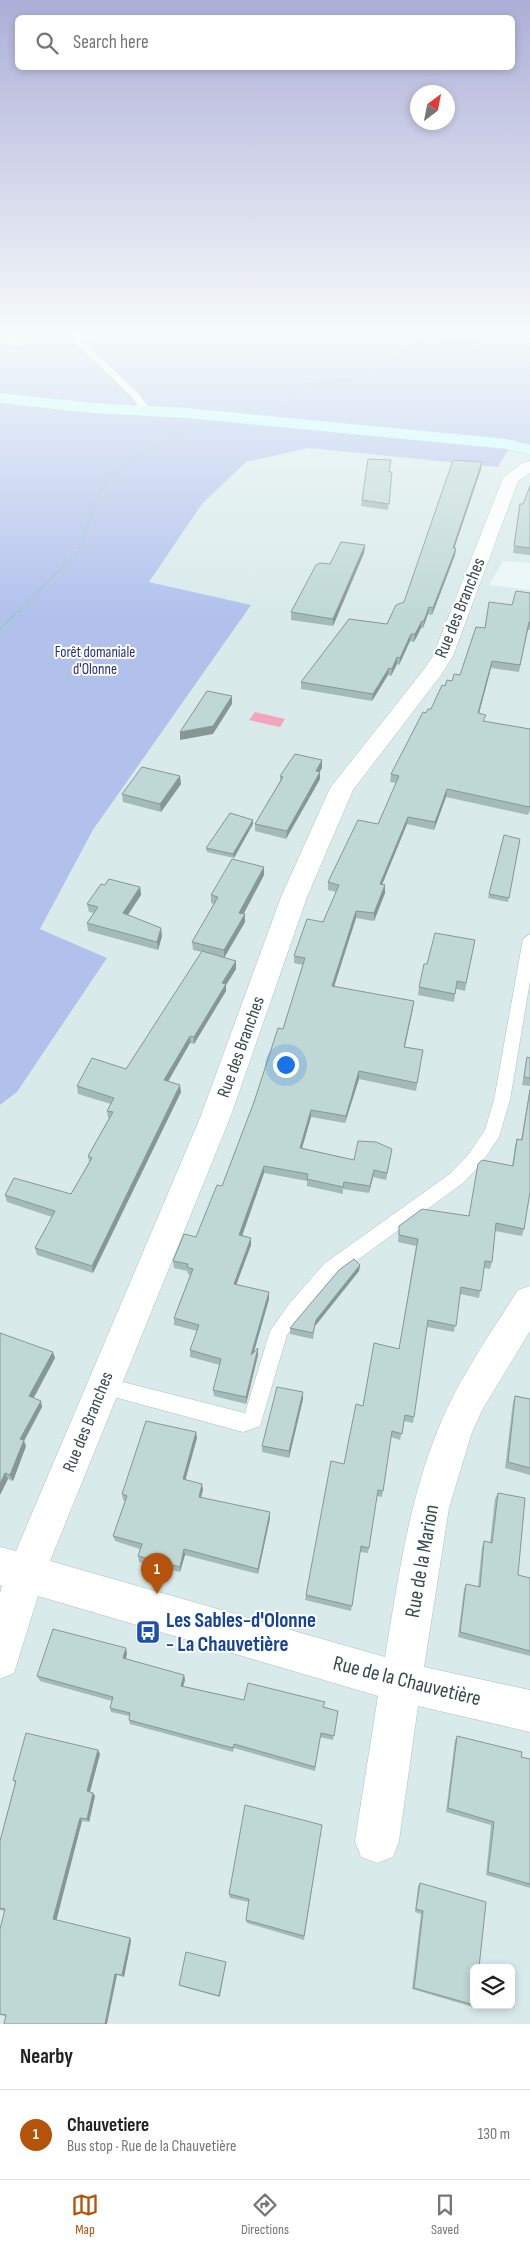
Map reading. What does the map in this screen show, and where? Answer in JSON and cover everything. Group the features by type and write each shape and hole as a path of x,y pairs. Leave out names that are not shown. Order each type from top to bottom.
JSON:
{"street":[{"path":"348,428 506,444 530,451 525,471"},
{"name":"Rue des Branches","path":"0,1659 13,1571 103,1386 215,1118 294,898 342,788 434,671 443,656 525,471"},
{"name":"Rue de la Marion","path":"378,1841 401,1682 430,1508 442,1470 470,1398 530,1301"},
{"name":"Rue de la Chauvetière","path":"13,1571 401,1682 530,1711"}],"lane":[{"path":"103,1386 243,1424 252,1419 279,1331 295,1310 331,1269 457,1178 474,1160 493,1132 502,1100 530,939"}],"path":[{"path":"0,629 77,553 104,486 121,469 147,452 191,428"}],"shaded area":[{"path":"513,442 530,444 530,563 503,561 489,585 530,590 530,2024 0,2024 0,1105 17,1092 107,958 40,929 93,831 250,605 149,582 202,504 246,462 309,448 498,467"},
{"path":"255,712 285,719 280,727 249,720"}],"green space":[{"name":"Forêt domaniale d'Olonne","path":"0,428 530,428 530,444 513,442 498,467 309,448 246,462 202,504 149,582 251,605 93,830 40,929 107,958 17,1092 0,1105"}],"building":[{"path":"368,459 391,460 389,472 392,472 389,504 362,500"},
{"path":"453,460 482,462 453,548 456,548 433,608 429,607 424,621 422,621 415,634 411,634 400,658 397,657 392,669 389,668 373,694 301,682 349,619 387,624 396,605 404,602"},
{"path":"530,486 530,548 514,546 520,504 523,504"},
{"path":"341,542 365,545 333,619 291,612 316,565 320,563 330,564"},
{"path":"516,591 530,593 530,622 520,665 492,661 478,713 486,715 483,721 530,729 530,806 447,789 435,822 408,817 380,884 385,885 374,913 356,911 332,986 414,1001 404,1047 423,1050 417,1083 359,1071 346,1116 311,1110 300,1148 354,1160 358,1141 376,1142 392,1149 387,1173 374,1170 370,1186 344,1182 343,1187 307,1179 308,1174 264,1166 239,1235 251,1238 234,1284 269,1292 251,1355 258,1348 246,1397 213,1390 221,1359 190,1350 199,1325 174,1318 193,1269 187,1267 188,1264 173,1261 184,1234 196,1237 217,1185 222,1186 254,1102 278,1028 283,1029 305,958 294,956 307,919 323,922 339,885 328,882 358,820 378,824 399,776 391,774 423,712 426,713 428,709 431,709 442,685 445,686 447,680 452,681 454,674 460,675 476,627 485,628 489,602 512,605"},
{"path":"207,691 232,696 213,726 180,732"},
{"path":"295,754 322,760 316,771 320,772 287,831 255,824 283,777 280,776"},
{"path":"142,767 180,776 160,804 122,794"},
{"path":"230,813 253,820 233,854 206,848"},
{"path":"504,835 520,839 509,898 489,894"},
{"path":"232,859 264,867 239,913 245,914 224,950 192,942 218,897 211,895"},
{"path":"109,879 140,887 123,913 161,928 157,942 87,923 98,907 87,904 101,884 105,885"},
{"path":"435,933 475,940 466,983 457,981 455,994 419,987 424,964 427,964"},
{"path":"202,951 236,961 222,983 226,984 194,1037 190,1036 164,1080 180,1085 92,1266 35,1248 55,1211 5,1195 14,1178 71,1194 92,1158 88,1156 113,1112 107,1111 114,1098 77,1086 92,1058 126,1069"},
{"path":"527,1057 530,1058 530,1078 524,1077"},
{"path":"530,1090 530,1192 524,1229 496,1223 492,1262 485,1261 481,1291 461,1287 456,1326 428,1320 414,1417 405,1415 402,1434 392,1431 383,1491 378,1490 369,1548 361,1546 352,1606 306,1595 331,1461 344,1464 356,1404 363,1406 374,1343 399,1349 418,1239 399,1235 399,1226 422,1209 469,1216 478,1164 482,1160 513,1166 517,1139 522,1140"},
{"path":"354,1259 360,1265 316,1320 313,1333 290,1328 339,1270"},
{"path":"0,1333 53,1352 29,1396 41,1401 20,1439 24,1440 10,1475 5,1473 0,1484"},
{"path":"277,1387 303,1392 289,1451 262,1446"},
{"path":"515,1396 530,1399 530,1468 508,1462"},
{"path":"146,1421 196,1432 183,1479 202,1484 199,1497 270,1512 258,1569 184,1549 180,1567 138,1556 142,1544 113,1536 127,1496 122,1494"},
{"path":"498,1493 525,1498 518,1575 530,1578 530,1651 460,1632 466,1584 480,1587 484,1541 492,1543"},
{"path":"53,1629 126,1648 123,1658 184,1675 181,1686 244,1700 248,1683 325,1702 323,1707 338,1711 334,1736 321,1733 315,1767 234,1744 233,1748 129,1720 130,1713 110,1708 113,1697 37,1676"},
{"path":"26,1733 98,1750 87,1791 93,1793 87,1819 80,1818 53,1919 130,1938 122,1975 115,1974 105,2024 4,2024 6,2015 0,2014 0,1929 5,1909 0,1908 0,1841 16,1781 13,1780"},
{"path":"457,1736 522,1752 521,1757 530,1759 530,1884 488,1872 494,1822 448,1808"},
{"path":"245,1805 322,1825 304,1936 246,1920 249,1899 229,1894"},
{"path":"420,1883 486,1902 479,1964 470,1964 470,2004 414,1988 423,1911 416,1909"},
{"path":"186,1952 226,1962 219,1996 179,1985"}],"place":[{"name":"Chauvetiere","path":"157,1594"},
{"name":"Les Sables-d'Olonne - La Chauvetière","path":"148,1632"}]}
